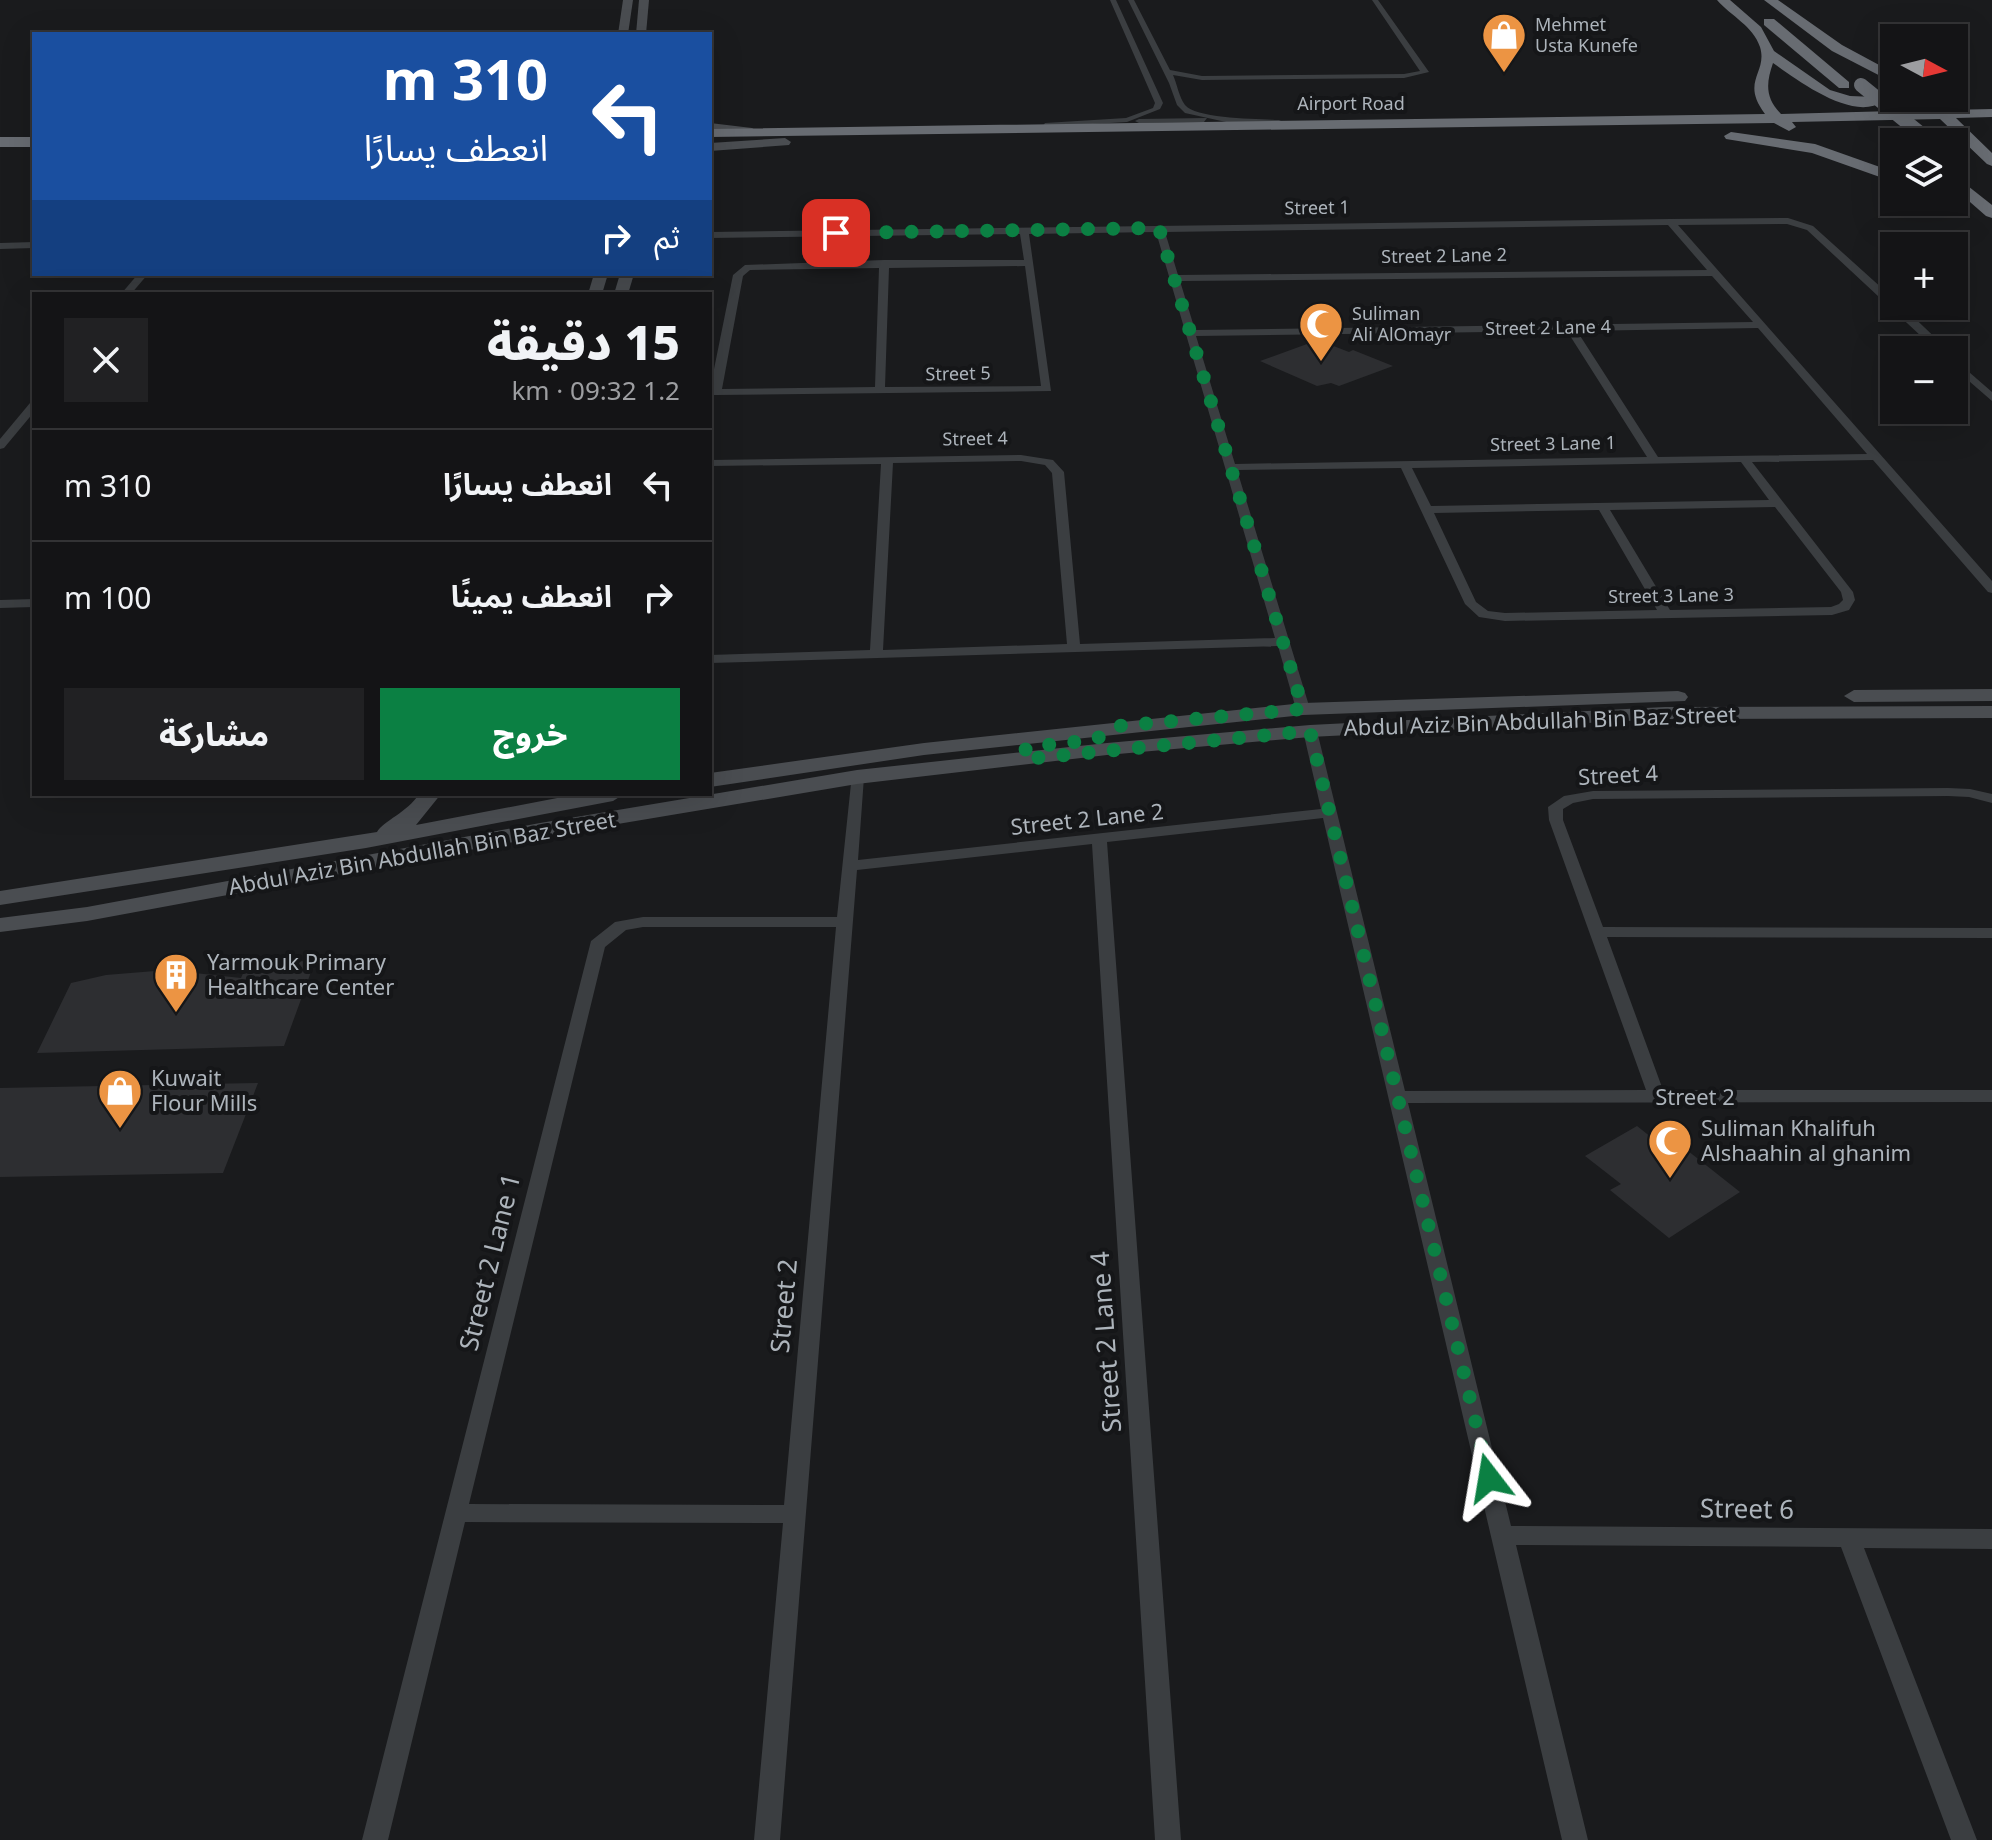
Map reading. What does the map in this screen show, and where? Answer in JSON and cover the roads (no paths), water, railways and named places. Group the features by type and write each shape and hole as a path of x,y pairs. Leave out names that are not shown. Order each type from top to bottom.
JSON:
{"highway":[{"path":"1723,0 1756,30 1768,53 1814,87 1831,95 1871,102 1880,100"},
{"path":"1743,0 1895,128"},
{"path":"1762,0 1914,128"},
{"path":"1770,0 1837,48 1880,74"},
{"path":"1768,53 1759,88 1760,99 1785,124 1880,171"},
{"path":"1741,93 1763,72"},
{"path":"1968,101 1992,104"},
{"path":"1551,122 1681,114 1724,104"},
{"path":"1941,112 1992,162"},
{"name":"Airport Road","path":"1952,120 1992,113"},
{"name":"Airport Road","path":"712,145 1606,131 1952,120 1992,123"},
{"name":"Airport Road","path":"712,130 1551,122 1785,124"},
{"path":"1606,131 1758,138 1815,149 1866,165"},
{"path":"0,142 32,142"},
{"path":"0,152 32,152"},
{"path":"1968,152 1992,162"},
{"path":"1968,178 1992,194"},
{"path":"1968,184 1992,213"},
{"path":"1968,213 1992,231"}],"street":[{"path":"623,32 628,0"},
{"path":"641,32 644,0"},
{"path":"1107,122 1142,117 1156,109 1159,103 1113,0"},
{"path":"1131,0 1188,111 1226,120"},
{"path":"1168,72 1202,78 1341,81 1353,77 1411,76 1426,71 1375,0"},
{"path":"1121,18 1133,20 1137,28 1149,34"},
{"path":"1148,77 1163,91 1202,78"},
{"path":"1353,77 1357,85"},
{"path":"980,128 1226,120 1361,124"},
{"name":"Street 1","path":"712,235 1778,221 1805,225 1880,292"},
{"path":"1670,222 1992,589"},
{"path":"1159,228 1303,709"},
{"name":"Street 5","path":"713,392 1047,389 1024,230"},
{"path":"3,248 32,245"},
{"path":"880,391 884,263"},
{"path":"713,392 738,275 748,267 1029,263"},
{"name":"Street 2 Lane 2","path":"1174,278 1715,273"},
{"path":"128,292 141,276"},
{"name":"Street 1","path":"1911,320 1927,336"},
{"name":"Street 2 Lane 4","path":"1191,333 1761,325"},
{"path":"1570,328 1655,461"},
{"path":"1968,375 1992,398"},
{"path":"0,446 32,407"},
{"path":"15,428 32,428"},
{"name":"Street 3 Lane 1","path":"1230,467 1877,457"},
{"name":"Street 4","path":"712,464 1021,458 1049,462 1058,472 1074,649"},
{"name":"Street 3 Lane 3","path":"1405,464 1471,604 1484,614 1505,617 1832,611 1844,607 1849,600 1847,592 1744,459"},
{"path":"876,655 887,461"},
{"path":"1426,510 1777,503"},
{"path":"1602,506 1666,614"},
{"path":"0,604 32,603"},
{"path":"712,659 1282,642"},
{"name":"Abdul Aziz Bin Abdullah Bin Baz Street","path":"712,780 995,740 1303,709 1638,697 1992,695"},
{"path":"1665,713 1662,703 1669,701 1738,701 1751,696"},
{"path":"1534,719 1551,713 1640,705 1638,697"},
{"name":"Abdul Aziz Bin Abdullah Bin Baz Street","path":"0,925 87,914 540,830 900,772 1310,731 1665,713 1992,712"},
{"path":"1025,759 1022,756 1027,747 1094,740 1119,726"},
{"path":"1310,731 1575,1840"},
{"path":"900,772 921,763 992,754 1001,747 995,740"},
{"name":"Street 2","path":"767,1840 857,777"},
{"name":"Street 4","path":"1657,1097 1556,820 1555,807 1569,799 1593,795 1948,792 1970,793 1992,799"},
{"path":"366,841 403,825 429,796"},
{"name":"Abdul Aziz Bin Abdullah Bin Baz Street","path":"0,898 366,841 602,796"},
{"name":"Street 2 Lane 2","path":"849,866 1329,813"},
{"name":"Street 2 Lane 4","path":"1099,840 1168,1840"},
{"path":"0,938 87,914"},
{"name":"Street 2 Lane 1","path":"375,1840 597,945 621,926 643,922 845,922"},
{"path":"1597,932 1992,933"},
{"name":"Street 2","path":"1398,1097 1992,1096"},
{"path":"456,1513 794,1514"},
{"name":"Street 6","path":"1502,1535 1992,1539"},
{"path":"1849,1538 1964,1840"}],"place":[{"name":"Mehmet Usta Kunefe","path":"1504,74"},
{"name":"Suliman Ali AlOmayr","path":"1321,363"},
{"name":"Yarmouk Primary Healthcare Center","path":"176,1014"},
{"name":"Kuwait Flour Mills","path":"120,1130"},
{"name":"Suliman Khalifuh Alshaahin al ghanim","path":"1670,1180"}]}
